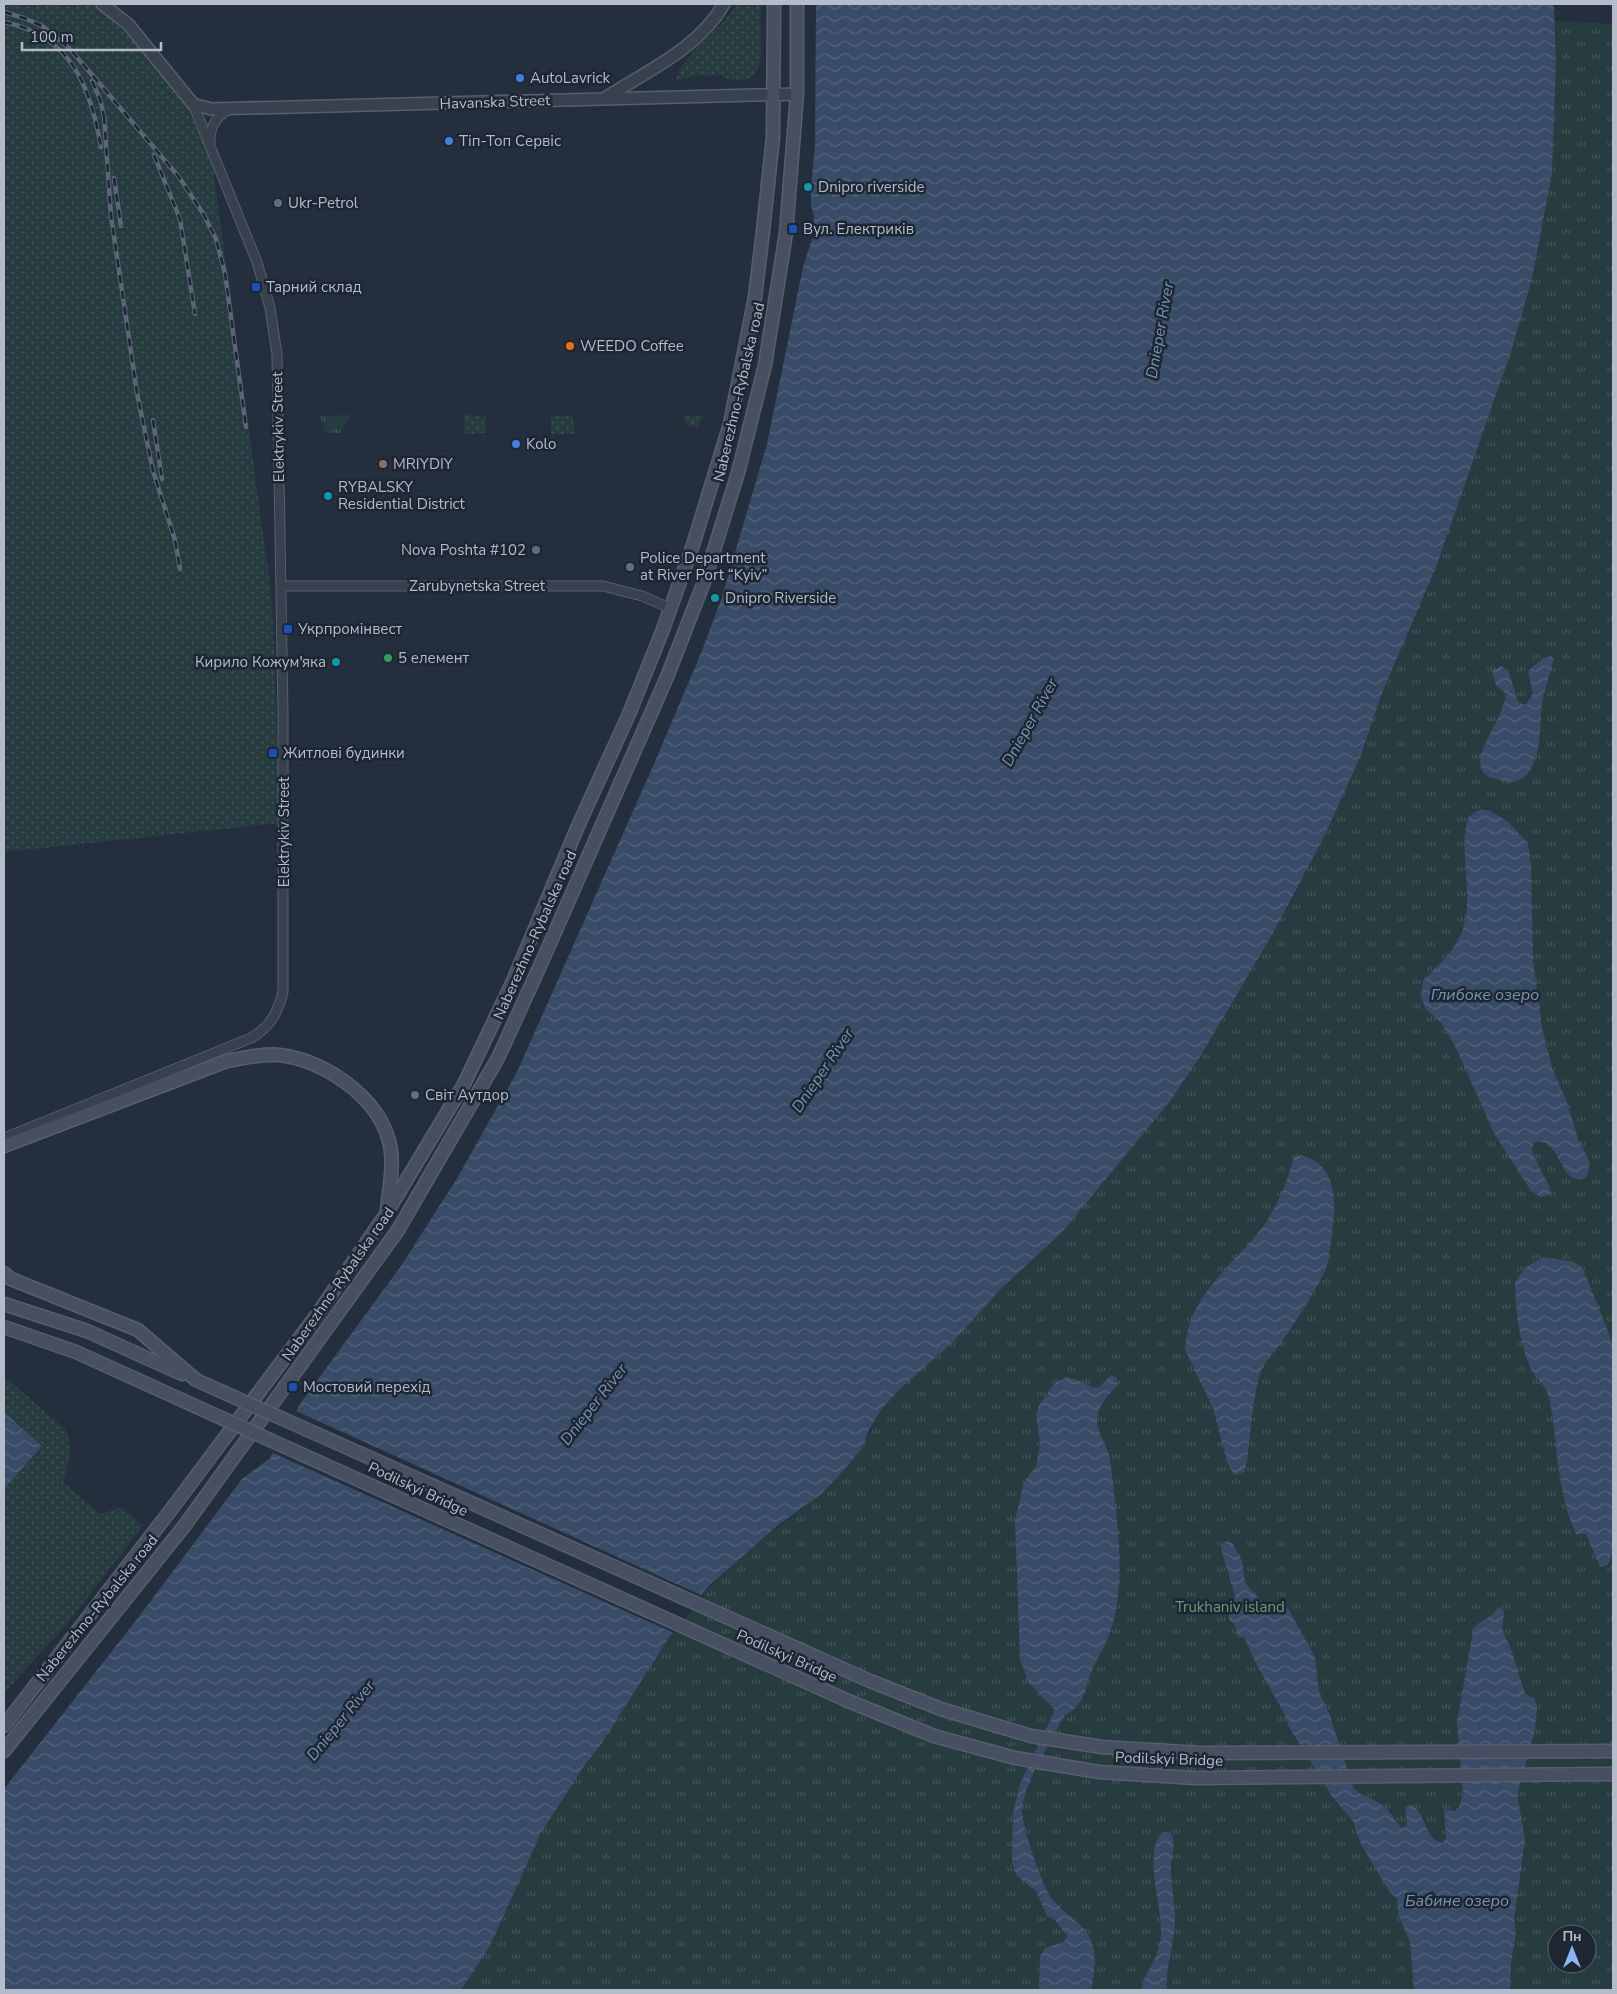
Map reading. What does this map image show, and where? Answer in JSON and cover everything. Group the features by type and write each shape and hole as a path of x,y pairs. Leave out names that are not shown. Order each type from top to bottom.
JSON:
{"main road":[{"name":"Naberezhno-Rybalska road","path":"4,1726 170,1511 316,1316 386,1214 459,1093 490,1032 629,714 670,608 714,480 742,367 755,297 773,137 774,4"},
{"name":"Naberezhno-Rybalska road","path":"4,1751 185,1525 398,1230 498,1058 667,677 704,582 751,426 776,302 786,233 797,94 797,4"},
{"path":"4,1146 227,1061 271,1055 304,1061 336,1076 354,1090 375,1112 384,1127 391,1151 386,1214"},
{"path":"4,1274 11,1279 138,1330 196,1380"},
{"name":"Podilskyi Bridge","path":"4,1304 87,1331 870,1681 941,1709 1030,1736 1102,1748 1200,1753 1613,1750"},
{"name":"Podilskyi Bridge","path":"4,1326 76,1352 846,1700 952,1741 1015,1758 1099,1772 1186,1778 1613,1774"}],"street":[{"name":"Elektrykiv Street","path":"4,1138 228,1049 265,1029 274,1018 283,992 281,586 276,354 270,308 249,238 193,104 128,24 102,4"},
{"path":"605,98 679,53 701,32 724,4"},
{"name":"Havanska Street","path":"193,104 211,109 231,109 797,94"},
{"path":"210,148 214,124 220,115 231,109"},
{"name":"Zarubynetska Street","path":"281,586 603,586 642,596 670,608"}],"green space":[{"path":"4,4 91,4 103,9 206,118 272,599 280,823 4,852"},
{"path":"737,4 761,4 761,62 753,77 739,81 730,80 721,75 693,76 676,80 687,60"},
{"name":"Trukhaniv island","path":"1555,21 1613,24 1613,1990 461,1990 490,1946 541,1833 584,1766 600,1746 670,1633 695,1601 757,1543 798,1513 839,1476 863,1447 881,1410 899,1390 952,1343 1001,1289 1063,1231 1203,1052 1272,935 1324,837 1361,755 1382,693 1436,566 1511,352 1532,279 1552,175 1556,63"},
{"path":"350,415 341,433 326,433 320,416"},
{"path":"464,415 486,416 486,433 464,434"},
{"path":"551,416 573,416 574,434 551,434"},
{"path":"683,416 704,416 697,428 688,426"},
{"path":"4,1376 65,1429 70,1449 69,1462 63,1482 100,1514 122,1507 143,1526 67,1624 4,1693 4,1489 42,1446 4,1412"}],"water":[{"name":"Dnieper River","path":"816,4 1554,4 1556,63 1552,174 1532,279 1511,352 1436,567 1382,693 1361,755 1324,837 1272,935 1203,1052 1171,1100 1063,1231 1001,1289 952,1343 899,1390 881,1410 869,1430 863,1447 839,1476 820,1495 776,1527 709,1586 682,1617 600,1746 584,1766 541,1833 490,1946 461,1990 4,1990 4,1789 141,1614 242,1479 270,1458 302,1401 401,1266 456,1180 517,1072 654,764 701,653 721,600 767,444 803,267 813,236 814,216 811,205 811,188 815,144"},
{"path":"1551,656 1554,659 1542,703 1540,736 1535,761 1522,779 1511,782 1488,776 1483,772 1480,757 1501,712 1506,694 1496,685 1492,671 1501,666 1508,670 1518,702 1526,705 1533,693 1528,671 1543,658"},
{"name":"Глибоке озеро","path":"1481,809 1490,811 1507,821 1528,843 1531,864 1533,960 1542,1027 1552,1068 1567,1102 1578,1139 1590,1163 1587,1177 1580,1180 1575,1179 1565,1170 1550,1147 1540,1142 1533,1144 1532,1152 1550,1188 1550,1194 1541,1197 1531,1191 1495,1135 1455,1046 1441,1023 1426,1009 1421,997 1423,980 1451,951 1463,929 1467,902 1465,834 1468,819 1472,814"},
{"path":"1300,1155 1313,1160 1323,1168 1333,1190 1334,1216 1328,1261 1325,1271 1310,1298 1262,1370 1255,1394 1247,1462 1244,1472 1234,1475 1227,1462 1213,1408 1185,1350 1187,1332 1193,1315 1211,1286 1258,1233 1270,1216 1284,1188 1294,1157"},
{"path":"1543,1257 1574,1262 1583,1269 1613,1344 1613,1550 1608,1565 1600,1567 1586,1534 1576,1534 1569,1517 1558,1466 1549,1396 1532,1371 1524,1350 1519,1328 1515,1282 1526,1267"},
{"path":"1111,1375 1117,1378 1118,1385 1110,1392 1099,1410 1097,1425 1110,1460 1117,1522 1120,1566 1116,1608 1112,1627 1093,1668 1084,1695 1078,1705 1065,1715 1046,1749 1027,1790 1022,1812 1034,1858 1049,1893 1056,1904 1081,1926 1091,1940 1095,1957 1094,1974 1091,1990 1039,1990 1040,1957 1045,1948 1064,1942 1067,1936 1055,1920 1047,1916 1037,1892 1017,1876 1012,1864 1013,1812 1020,1784 1055,1710 1029,1683 1020,1660 1015,1520 1024,1482 1036,1466 1040,1444 1036,1415 1039,1405 1054,1384 1067,1377 1086,1383 1092,1388 1099,1387"},
{"path":"4,1412 42,1446 4,1489"},
{"name":"Бабине озеро","path":"1227,1541 1233,1544 1242,1561 1245,1582 1250,1589 1263,1603 1288,1608 1315,1657 1319,1691 1330,1716 1354,1789 1384,1806 1402,1828 1407,1825 1405,1807 1411,1805 1420,1814 1431,1836 1442,1843 1446,1839 1444,1809 1455,1811 1459,1807 1463,1794 1457,1723 1473,1630 1500,1607 1504,1612 1502,1631 1510,1646 1525,1694 1535,1699 1537,1711 1534,1735 1517,1794 1525,1839 1514,1919 1516,1935 1511,1962 1510,1990 1414,1990 1410,1942 1398,1914 1397,1898 1390,1893 1361,1844 1353,1821 1333,1798 1289,1727 1284,1713 1257,1666 1244,1637 1238,1637 1235,1626 1229,1619 1229,1612 1235,1596 1221,1549 1222,1544"},
{"path":"1162,1832 1170,1832 1174,1846 1171,1870 1175,1920 1167,1973 1167,1990 1141,1990 1160,1942 1161,1921 1155,1880 1154,1853"}],"pier":[{"path":"294,1410 703,1596 674,1633 271,1452"}],"railway":[{"path":"4,12 42,26 70,49 179,177 204,215 216,239 225,273 246,427"},
{"path":"4,22 27,29 46,39 61,51 74,66 91,103 101,147"},
{"path":"92,81 100,99 105,121"},
{"path":"104,116 111,216 137,393 153,471 175,540 180,569"},
{"path":"154,155 180,219 195,314"},
{"path":"114,178 121,226"},
{"path":"153,420 162,479"}],"place":[{"name":"AutoLavrick","path":"520,78"},
{"name":"Тіп-Топ Сервіс","path":"449,141"},
{"name":"Dnipro riverside","path":"808,187"},
{"name":"Ukr-Petrol","path":"278,203"},
{"name":"Вул. Електриків","path":"793,229"},
{"name":"Тарний склад","path":"256,287"},
{"name":"WEEDO Coffee","path":"570,346"},
{"name":"Kolo","path":"516,444"},
{"name":"MRIYDIY","path":"383,464"},
{"name":"RYBALSKY Residential District","path":"328,496"},
{"name":"Nova Poshta #102","path":"536,550"},
{"name":"Police Department at River Port “Kyiv”","path":"630,567"},
{"name":"Dnipro Riverside","path":"715,598"},
{"name":"Укрпромінвест","path":"288,629"},
{"name":"5 елемент","path":"388,658"},
{"name":"Кирило Кожум'яка","path":"336,662"},
{"name":"Житлові будинки","path":"273,753"},
{"name":"Світ Аутдор","path":"415,1095"},
{"name":"Мостовий перехід","path":"293,1387"}]}
